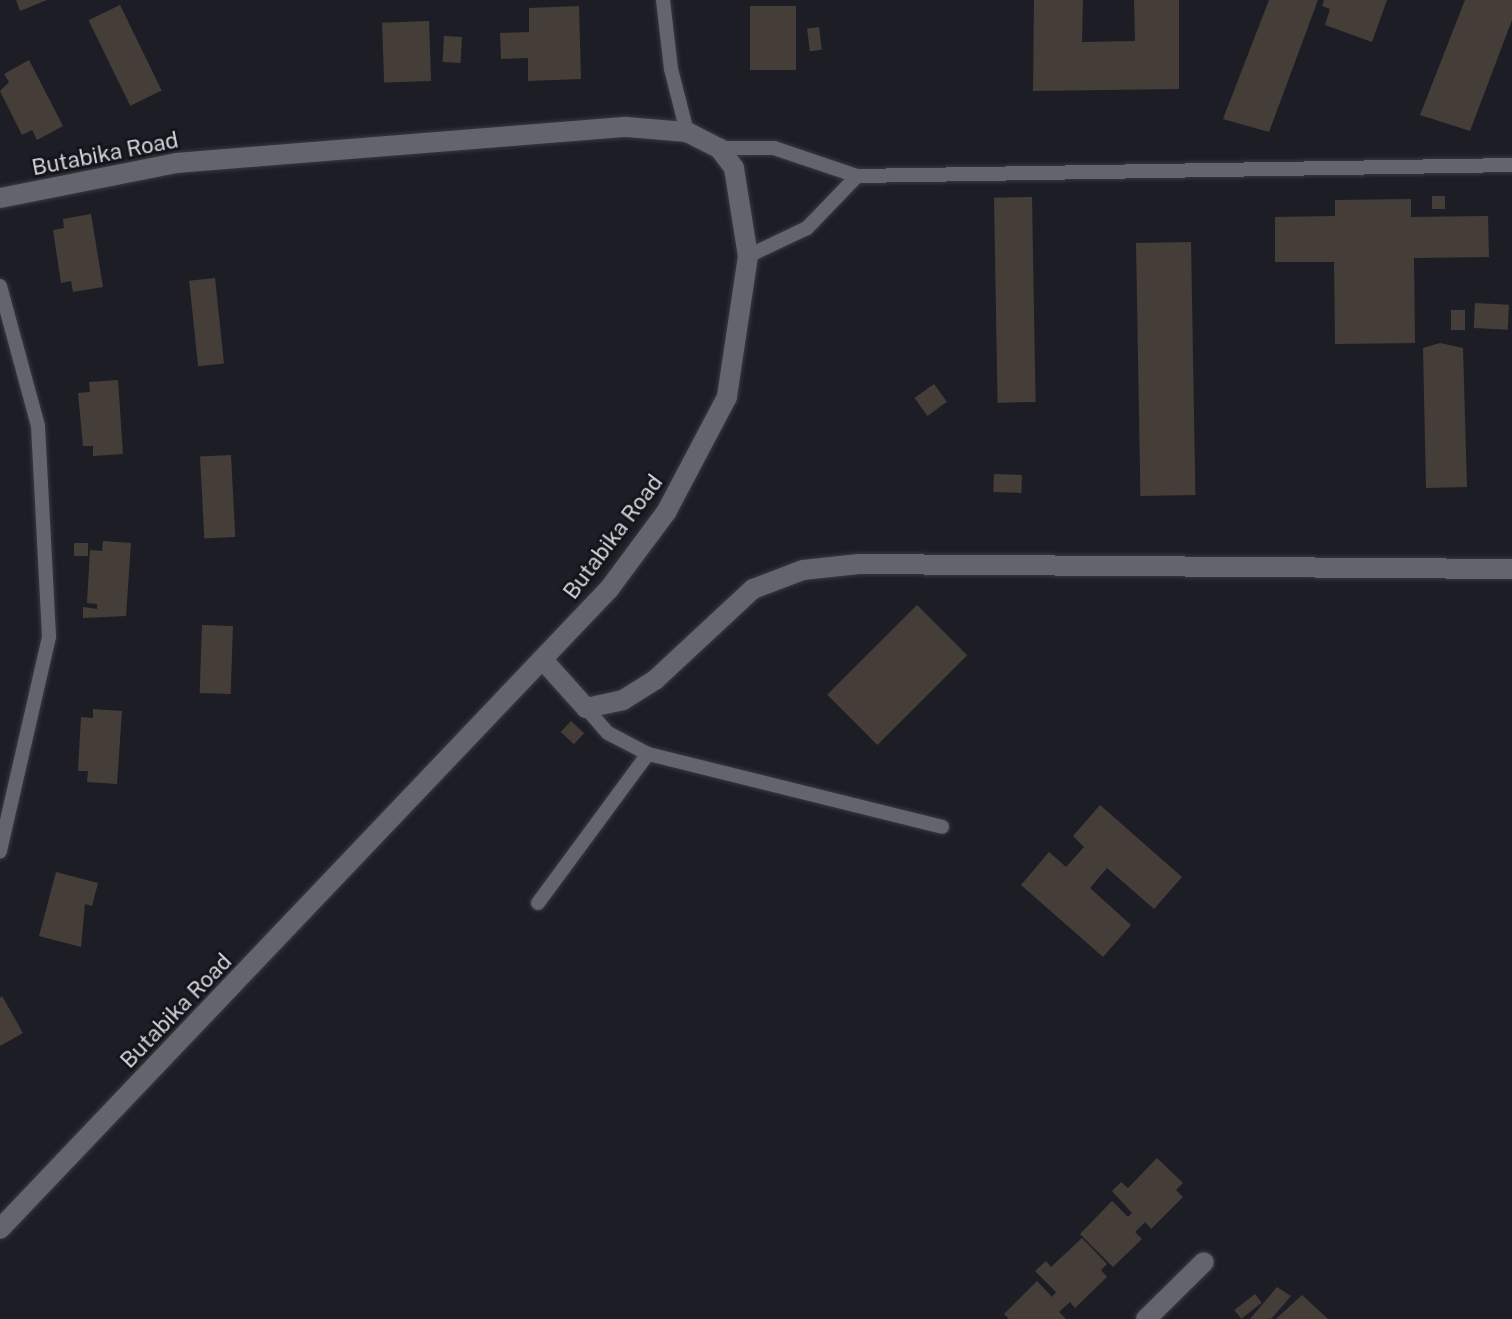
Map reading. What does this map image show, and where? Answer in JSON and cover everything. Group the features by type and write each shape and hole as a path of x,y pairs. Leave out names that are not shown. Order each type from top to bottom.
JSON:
{"street":[{"name":"Butabika Road","path":"0,198 176,163 627,127 687,132 719,148 734,168 748,256 727,397 701,453 667,511 609,589 4,1217"},
{"path":"543,660 586,708 636,693 753,589 803,570 859,564 1512,569"},
{"path":"1146,1319 1204,1262"}],"lane":[{"path":"663,0 671,69 687,132"},
{"path":"719,148 774,148 857,176 1512,165"},
{"path":"748,256 807,228 857,176"},
{"path":"0,286 38,426 49,637 0,851"},
{"path":"586,708 608,733 648,754 942,827"},
{"path":"538,903 648,754"}],"building":[{"path":"16,0 47,0 20,11"},
{"path":"1034,0 1083,0 1082,42 1135,41 1134,0 1179,0 1179,89 1033,91"},
{"path":"1269,0 1318,0 1269,132 1223,119"},
{"path":"1324,0 1387,0 1372,42 1325,25 1330,9 1322,6"},
{"path":"1465,0 1512,0 1512,20 1470,131 1420,115"},
{"path":"120,5 162,90 130,106 89,20"},
{"path":"579,6 581,79 528,81 528,58 501,59 500,33 529,32 529,8"},
{"path":"750,6 796,6 796,70 750,70"},
{"path":"429,21 431,81 384,83 382,23"},
{"path":"819,27 822,50 810,51 807,28"},
{"path":"444,36 462,37 461,63 443,62"},
{"path":"29,60 63,126 37,140 32,130 22,135 0,91 9,82 4,74"},
{"path":"1432,196 1445,196 1445,209 1432,209"},
{"path":"1032,197 1036,402 998,403 994,198"},
{"path":"1411,199 1411,217 1488,216 1489,257 1414,258 1415,343 1335,344 1334,262 1275,262 1275,217 1335,216 1335,200"},
{"path":"91,214 103,287 73,292 71,281 61,283 53,230 64,228 63,219"},
{"path":"1191,242 1195,495 1140,496 1136,243"},
{"path":"215,278 224,364 198,366 189,281"},
{"path":"1475,303 1509,305 1508,330 1474,328"},
{"path":"1451,310 1465,310 1465,330 1451,330"},
{"path":"1440,343 1463,348 1467,487 1426,488 1423,348"},
{"path":"118,380 123,454 93,456 93,446 83,446 78,393 90,392 89,382"},
{"path":"934,384 947,402 928,416 915,398"},
{"path":"231,455 235,537 204,539 200,457"},
{"path":"994,474 1022,475 1021,493 993,492"},
{"path":"103,541 131,543 126,616 83,618 83,607 97,609 97,604 87,603 90,550 102,551"},
{"path":"74,543 88,543 88,556 74,556"},
{"path":"917,605 967,655 877,745 827,695"},
{"path":"202,625 233,626 231,694 200,693"},
{"path":"93,709 122,711 117,784 87,782 88,771 78,771 81,717 93,718"},
{"path":"571,721 584,733 574,744 561,732"},
{"path":"1100,805 1182,877 1154,909 1107,868 1090,888 1131,925 1103,957 1021,885 1049,852 1066,867 1084,847 1073,836"},
{"path":"56,872 98,883 92,906 85,904 81,947 39,936"},
{"path":"2,996 23,1033 0,1046 0,998"},
{"path":"1157,1158 1183,1183 1176,1190 1183,1197 1151,1229 1145,1222 1135,1232 1142,1239 1113,1267 1080,1234 1112,1201 1128,1217 1132,1213 1112,1191 1121,1182 1128,1188"},
{"path":"1082,1238 1107,1264 1101,1270 1107,1277 1075,1308 1070,1302 1059,1312 1066,1319 1009,1319 1004,1314 1037,1281 1052,1297 1056,1292 1035,1271 1046,1261 1051,1267"},
{"path":"1277,1287 1291,1296 1271,1319 1250,1319"},
{"path":"1255,1294 1262,1303 1241,1319 1235,1310"},
{"path":"1302,1295 1328,1319 1276,1319"}]}
